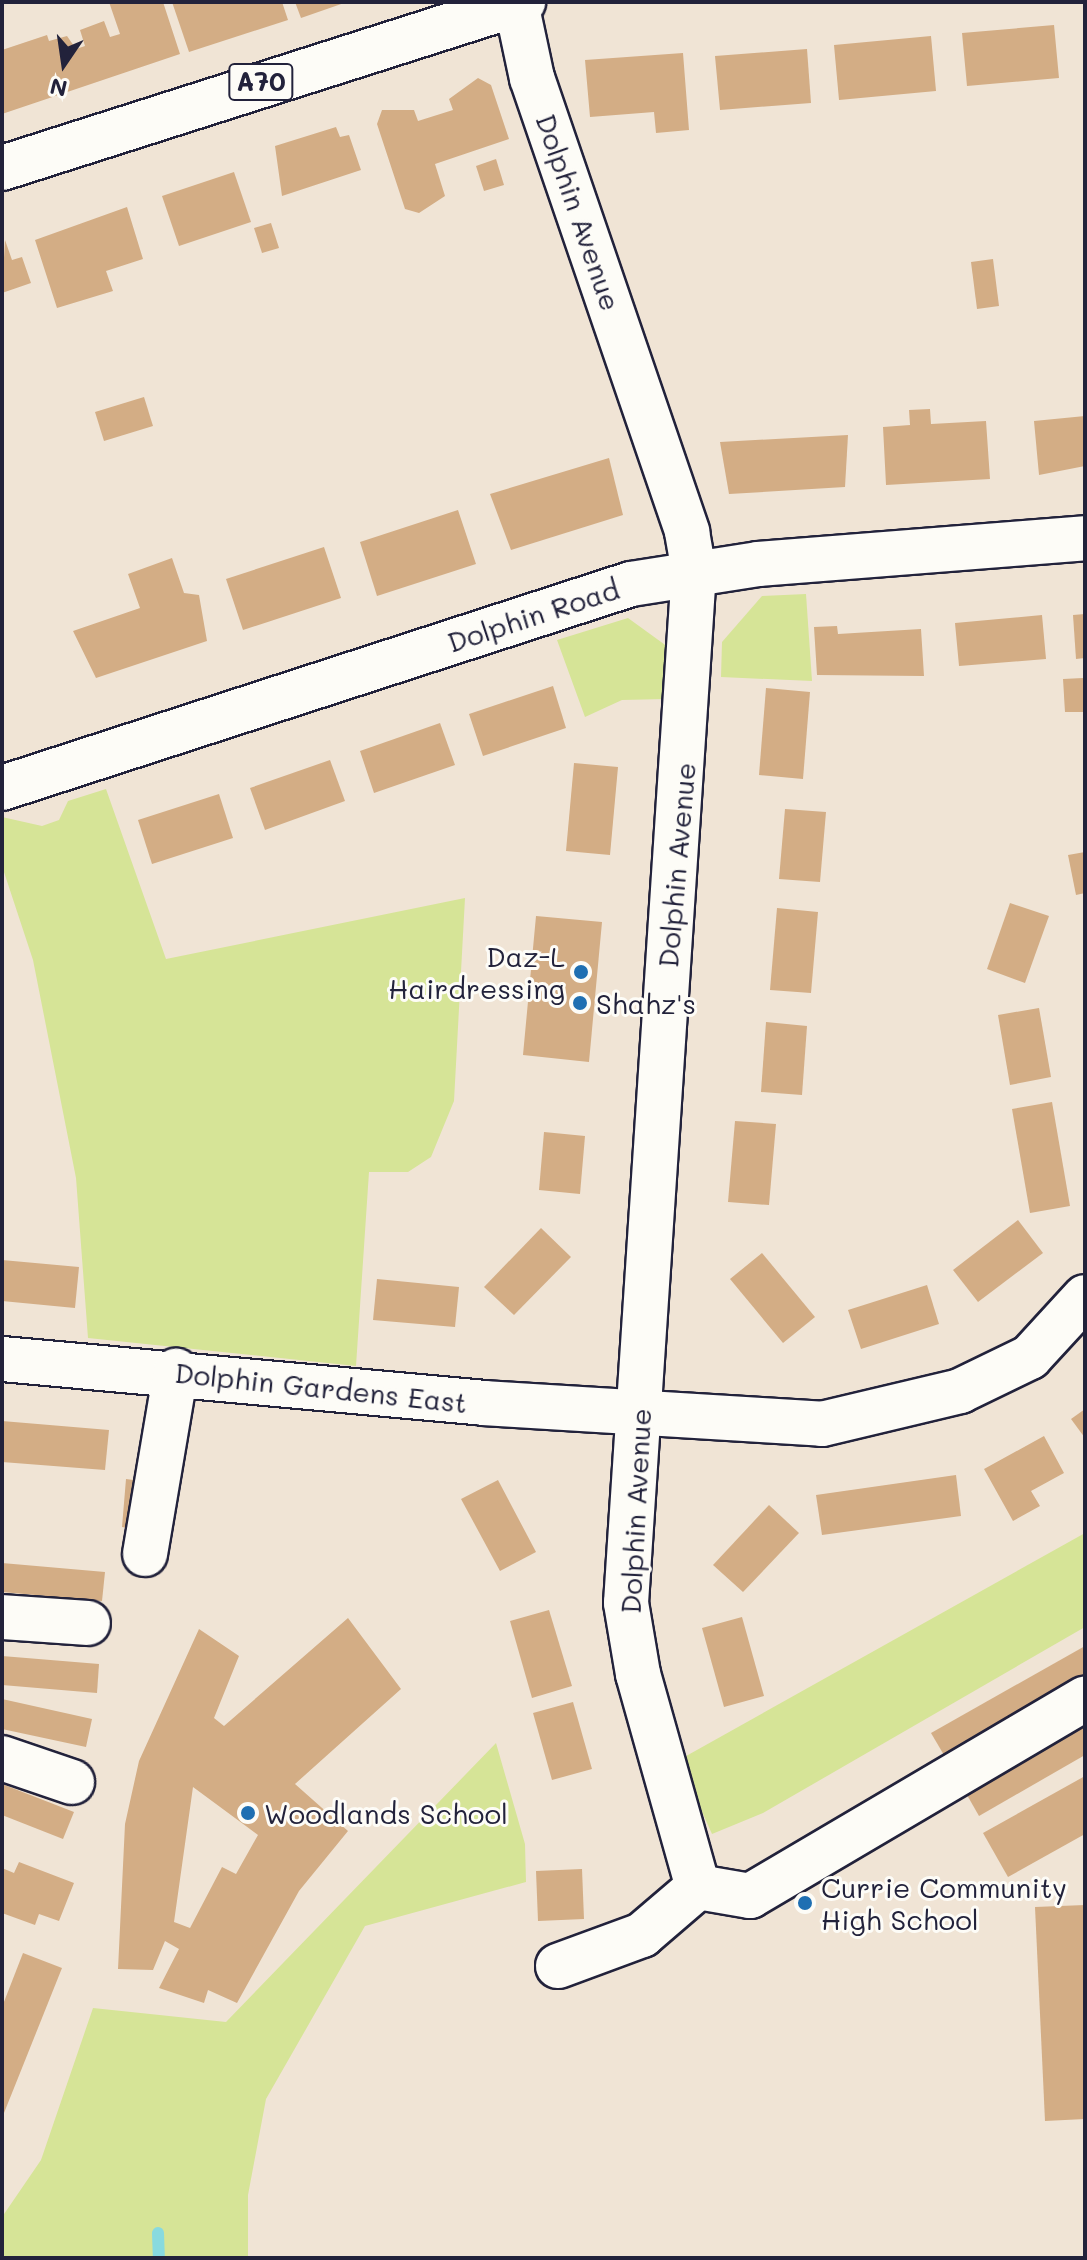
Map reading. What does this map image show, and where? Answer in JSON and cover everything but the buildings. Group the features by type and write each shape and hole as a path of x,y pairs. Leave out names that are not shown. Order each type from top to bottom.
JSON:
{"street":[{"name":"A70","path":"2,168 523,2"},
{"name":"Dolphin Avenue","path":"516,3 532,78 687,532 694,571 626,1603 638,1674 689,1841 698,1887"},
{"name":"Dolphin Road","path":"2,788 603,592 694,571 1085,538"},
{"name":"Dolphin Gardens East","path":"2,1359 176,1371 639,1414 822,1424 885,1415 960,1391 1030,1357 1085,1297"},
{"path":"145,1554 176,1371"},
{"path":"2,1617 88,1623"},
{"path":"558,1966 642,1935 698,1887 750,1896 1085,1699"},
{"path":"2,1758 72,1782"}],"green space":[{"path":"806,594 812,681 721,677 722,642 762,596"},
{"path":"628,618 668,647 666,699 622,700 585,717 557,640"},
{"path":"106,789 166,959 465,898 454,1101 431,1157 408,1172 369,1172 356,1366 88,1338 76,1178 33,960 2,866 2,817 42,826 59,820 68,801"},
{"path":"1085,1533 1085,1627 763,1813 712,1834 679,1760"},
{"path":"496,1743 525,1844 526,1882 365,1926 266,2099 248,2195 248,2258 4,2258 2,2217 41,2160 93,2008 226,2022"}],"waterway":[{"path":"158,2233 159,2258"}],"place":[{"name":"Daz-L Hairdressing","path":"581,972"},
{"name":"Shahz's","path":"580,1003"},
{"name":"Woodlands School","path":"248,1813"},
{"name":"Currie Community High School","path":"805,1903"}]}
